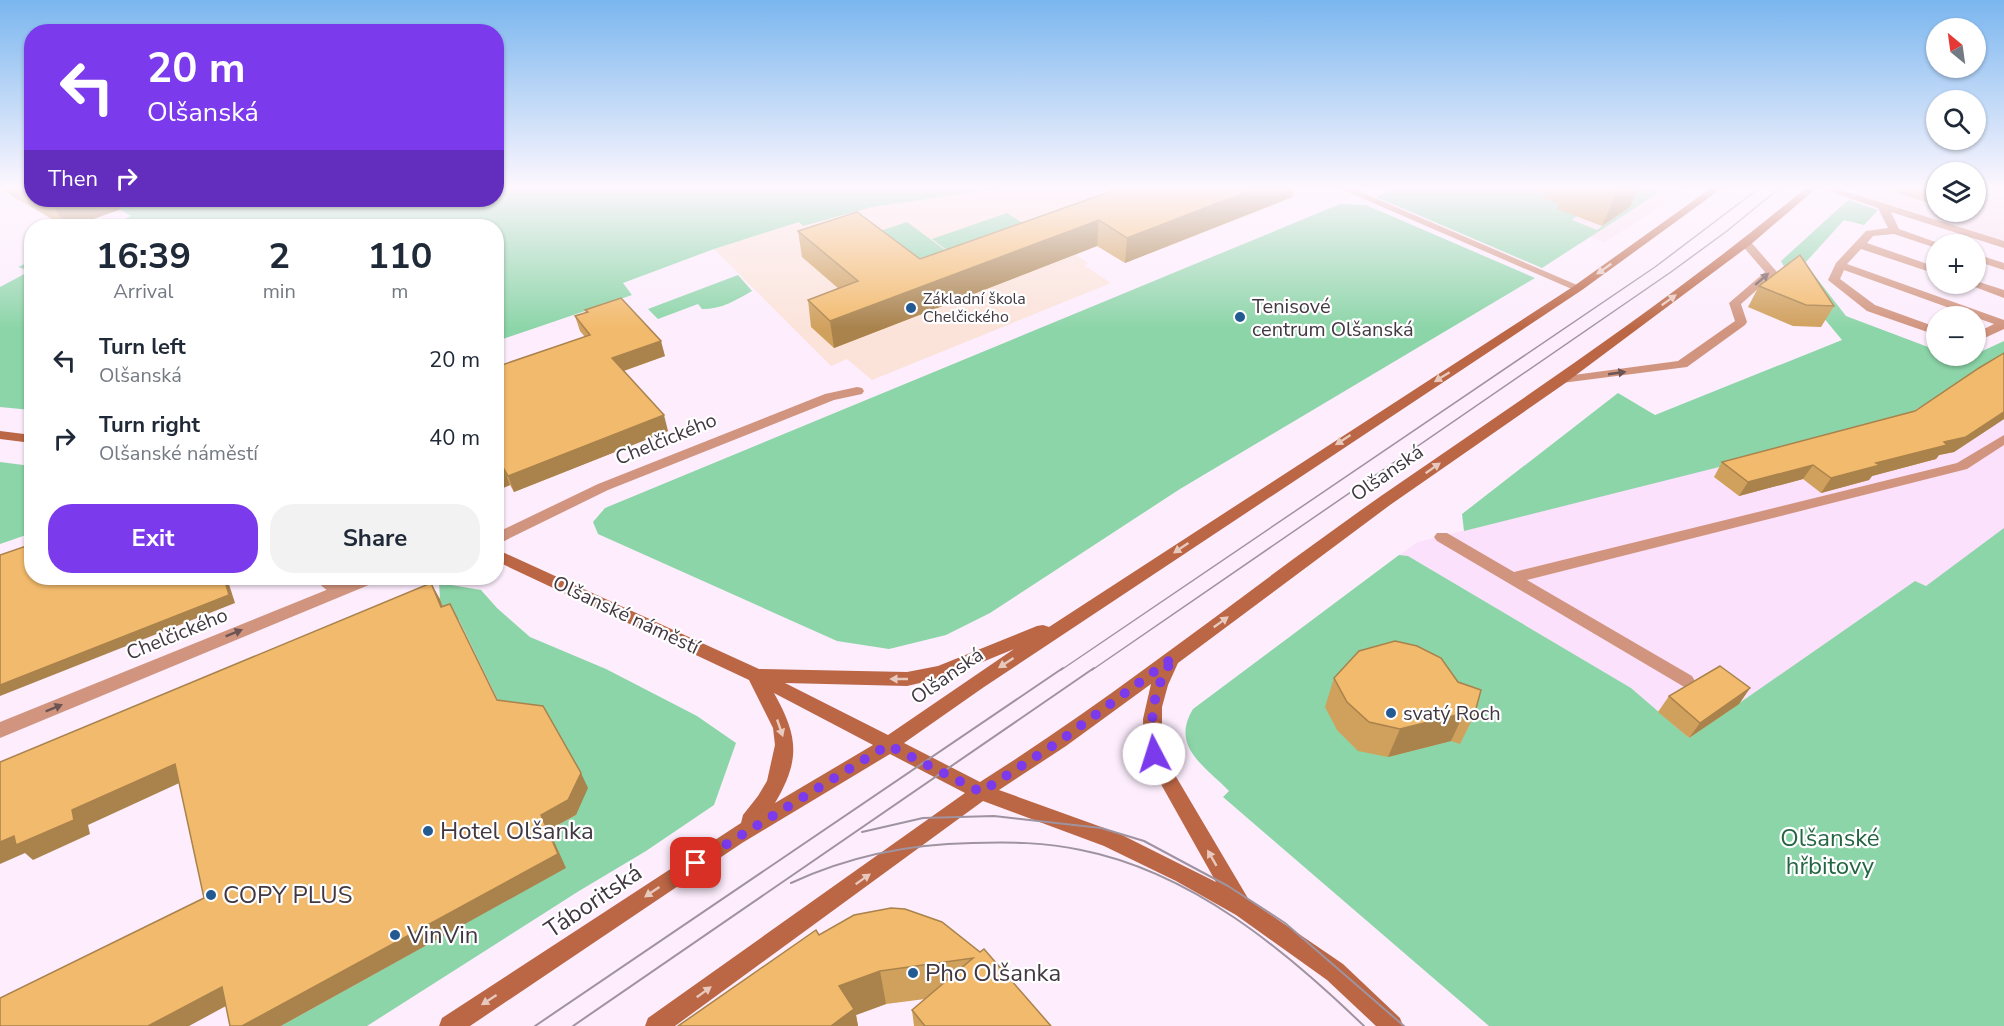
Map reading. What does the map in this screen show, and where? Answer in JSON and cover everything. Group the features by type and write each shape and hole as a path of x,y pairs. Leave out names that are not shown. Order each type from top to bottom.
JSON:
{"street":[{"path":"1451,234 1578,288"},
{"name":"Olšanská","path":"888,745 1073,620 1578,288 1653,234"},
{"name":"Olšanská","path":"981,792 1060,741 1385,501 1559,381 1757,234"},
{"path":"1869,234 1839,265 1834,280 1871,308 1926,327"},
{"path":"1903,234 1926,242"},
{"path":"1969,234 2004,245"},
{"path":"1559,381 1682,364 1722,337 1742,322 1735,303 1771,272 1746,243"},
{"path":"1859,244 1926,267"},
{"path":"1986,261 2004,267"},
{"path":"1839,265 2004,324"},
{"path":"1986,288 2004,294"},
{"path":"1986,333 2004,324"},
{"name":"Chelčického","path":"504,536 603,487 830,397 857,391"},
{"path":"0,435 24,438"},
{"path":"1512,578 1962,466 2004,439"},
{"path":"1442,537 1686,681"},
{"name":"Olšanské náměstí","path":"504,558 829,711 888,745 981,792 1111,839 1183,874 1243,908 1335,972 1392,1026"},
{"path":"332,585 339,590"},
{"name":"Chelčického","path":"0,730 352,585"},
{"name":"Olšanské náměstí","path":"755,675 907,679 940,672 1073,620"},
{"name":"Olšanské náměstí","path":"1174,657 1163,673 1152,710 1151,732 1154,754 1243,908"},
{"path":"735,837 766,805 782,765 784,732 755,675"},
{"name":"Táboritská","path":"450,1026 735,837 888,745"},
{"path":"656,1026 981,792"}],"shaded area":[{"name":"Základní škola Chelčického","path":"762,234 1201,234 1125,263 1094,244 1084,248 1088,250 1076,255 1088,263 1085,266 1111,283 872,380 847,359 831,366 714,249"},
{"path":"1578,234 1617,234 1605,242"},
{"path":"1976,234 2004,234 2004,243 1986,237 1986,234"},
{"path":"2004,358 2004,532 1926,586 1915,581 1689,738 1631,688 1408,556 1399,555 1418,542 1890,424"}],"green space":[{"path":"504,234 762,234 623,283 632,295 504,339"},
{"path":"923,234 953,256 912,271 868,235"},
{"path":"947,234 1019,234 956,257 932,239"},
{"path":"1268,234 1433,234 1535,278 1180,489 990,613 946,635 889,649 837,641 598,534 593,522 605,508"},
{"path":"1462,234 1595,234 1542,268"},
{"path":"1811,234 1831,234 1805,263 1846,316 1926,346 1926,366 1986,366 1986,349 2004,341 2004,358 1891,424 1464,531 1462,514 1618,393 1655,415 1842,340 1789,276 1781,261"},
{"path":"24,274 24,409 0,407 0,287"},
{"path":"738,275 752,291 728,304 702,309 698,304 658,319 648,309"},
{"path":"0,462 24,465 24,536 0,544"},
{"name":"Olšanské hřbitovy","path":"2004,528 2004,1026 1489,1026 1223,797 1229,791 1201,764 1188,745 1187,722 1193,709 1399,555 1408,556 1631,688 1689,738 1915,581 1926,586"},
{"path":"439,585 481,590 497,608 530,637 606,669 697,716 736,743 714,805 646,851 367,1026 281,1026 565,868 549,830 576,815 508,721 459,620 449,623 440,599"}],"building":[{"path":"801,234 886,234 920,259 991,234 1062,234 830,321 808,300 858,281"},
{"path":"1121,234 1138,234 1127,238"},
{"path":"1800,255 1834,306 1806,305 1759,286"},
{"path":"621,298 661,341 612,358 664,415 508,476 504,469 504,364 590,335 575,316 588,312 585,310"},
{"path":"2004,353 2004,412 1966,437 1944,442 1947,445 1876,463 1880,465 1831,478 1813,465 1748,482 1722,462 1915,411 1979,368 1986,366"},
{"path":"24,547 24,585 226,585 229,595 0,685 0,555"},
{"path":"426,585 432,585 441,607 450,604 497,700 543,706 581,773 568,800 541,815 558,854 242,1026 230,1026 222,987 148,1026 0,1026 0,998 204,898 175,764 72,810 74,820 16,845 14,836 0,842 0,762"},
{"path":"1395,641 1417,646 1441,658 1458,682 1481,690 1474,716 1464,713 1400,729 1369,722 1347,702 1334,678 1359,651"},
{"path":"1720,666 1750,688 1700,723 1669,696"},
{"path":"891,908 905,909 942,922 980,952 984,949 1051,1026 925,1026 912,1010 973,958 880,971 839,986 854,1009 831,1026 678,1026 816,930 819,935 854,915"}],"tram line":[{"path":"1061,670 1655,267 1699,234"},
{"path":"1092,670 1723,234"},
{"path":"535,1026 1063,668"},
{"path":"573,1026 1094,668"},
{"path":"862,832 923,818 994,816 1101,828 1144,841 1228,886 1285,923 1404,1026"},
{"path":"791,883 857,859 925,846 1013,843 1054,845 1081,850 1122,861 1161,876 1198,895 1269,943 1364,1026"}],"place":[{"name":"Základní škola Chelčického","path":"911,308"},
{"name":"Tenisové centrum Olšanská","path":"1240,317"},
{"name":"svatý Roch","path":"1391,713"},
{"name":"Hotel Olšanka","path":"428,831"},
{"name":"COPY PLUS","path":"211,895"},
{"name":"VinVin","path":"395,935"},
{"name":"Pho Olšanka","path":"913,973"}],"route":[{"path":"696,863 888,745 981,792 1060,741 1174,657 1163,673 1152,710 1151,732 1154,754"}]}
